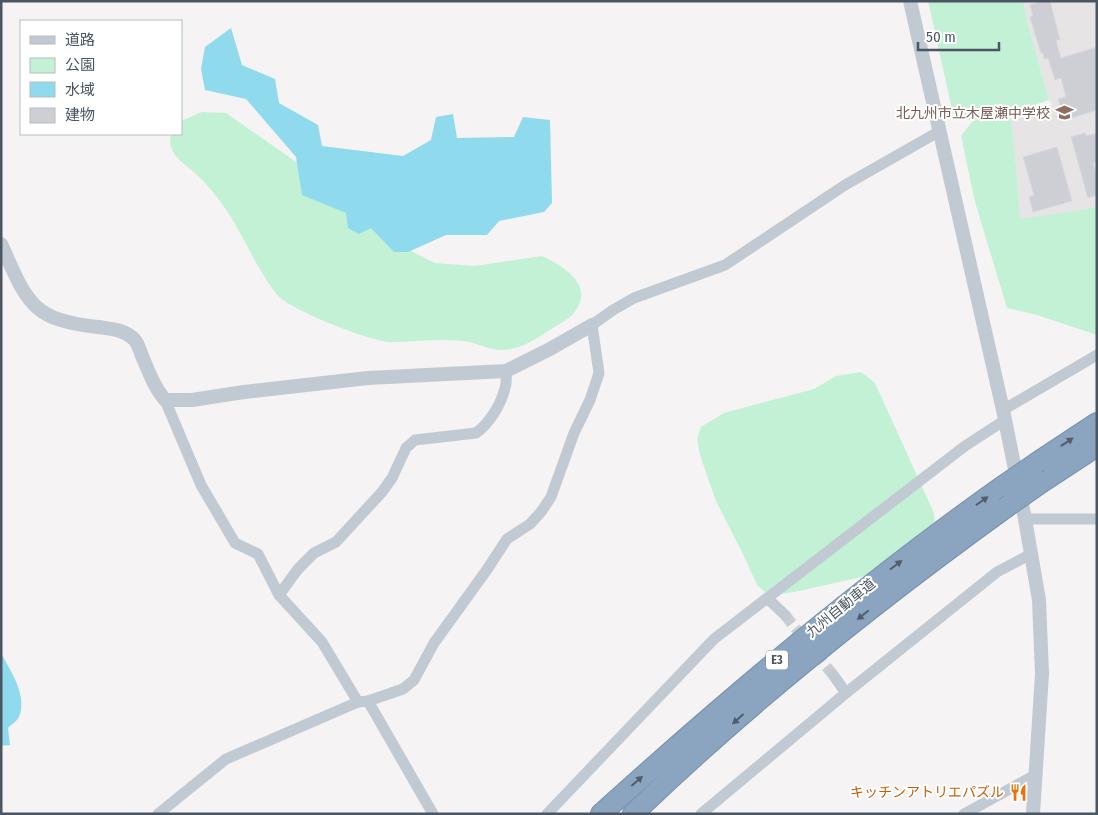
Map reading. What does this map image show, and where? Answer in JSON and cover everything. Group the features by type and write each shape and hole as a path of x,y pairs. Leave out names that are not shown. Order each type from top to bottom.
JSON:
{"highway":[{"name":"九州自動車道","path":"601,814 756,678 870,584 1003,486 1097,423"},
{"name":"九州自動車道","path":"633,814 776,686 882,600 1005,508 1097,446"}],"street":[{"path":"910,1 1004,415 1039,600 1042,674 1034,814"},
{"path":"165,400 192,400 368,378 506,371 550,349 634,298 725,265 845,185 940,131"},
{"path":"1,244 20,287 32,304 49,317 81,326 120,330 135,340 158,392 165,400 201,485 235,543 258,554 279,595 322,642 363,701 433,814"},
{"path":"158,814 226,760 363,701 403,689 414,680 434,643 507,539 530,524 541,512 551,496 599,373 592,325"},
{"path":"546,814 714,639 1004,415 1097,354"},
{"path":"279,595 298,568 314,553 336,542 382,492 392,478 406,448 414,440 476,433 484,427 493,415 506,387 506,371"},
{"path":"1025,519 1097,519"},
{"path":"701,814 846,693 997,572 1031,554"},
{"path":"767,598 785,615"},
{"path":"834,676 846,693"},
{"path":"964,814 1037,774"}],"shaded area":[{"name":"北九州市立木屋瀬中学校","path":"1023,1 1097,1 1097,206 1020,220 1010,121 1052,105 1049,100"}],"green space":[{"path":"928,1 1023,1 1049,100 1010,113 1020,219 1097,206 1097,335 1037,315 1007,308 975,202 961,136 973,121 953,114"},
{"path":"202,112 226,113 292,159 395,243 435,263 475,266 542,256 560,266 575,279 581,295 579,304 573,314 537,338 522,346 504,350 491,349 469,342 454,340 381,341 300,310 287,303 278,295 219,200 197,175 177,158 170,141 171,135 182,135 182,121"},
{"path":"861,372 875,383 934,513 937,549 902,568 770,596 757,585 716,501 700,455 697,438 701,427 724,413 814,389 836,376"}],"water":[{"path":"231,28 242,65 275,79 279,103 318,125 322,146 403,156 431,140 436,117 453,114 457,138 514,137 523,117 550,120 552,203 544,212 499,221 487,235 446,235 408,252 394,252 371,228 359,234 348,228 346,213 302,195 296,157 246,99 205,90 201,69 205,47"},
{"path":"1,653 20,692 21,709 19,717 8,728 10,745 1,746"}],"building":[{"path":"1042,1 1050,1 1060,40 1056,40 1061,58 1097,47 1097,110 1065,120 1058,99 1066,97 1061,78 1055,80 1048,58 1044,59 1030,17 1033,16 1030,5"},
{"path":"1085,133 1086,136 1097,133 1097,162 1093,163 1097,174 1097,195 1088,198 1071,137"},
{"path":"1057,147 1072,201 1033,212 1029,197 1034,195 1023,157"}],"tunnel":[{"path":"785,615 834,676"}],"place":[{"name":"北九州市立木屋瀬中学校","path":"1064,113"},
{"name":"キッチンアトリエパズル","path":"1018,792"}]}
